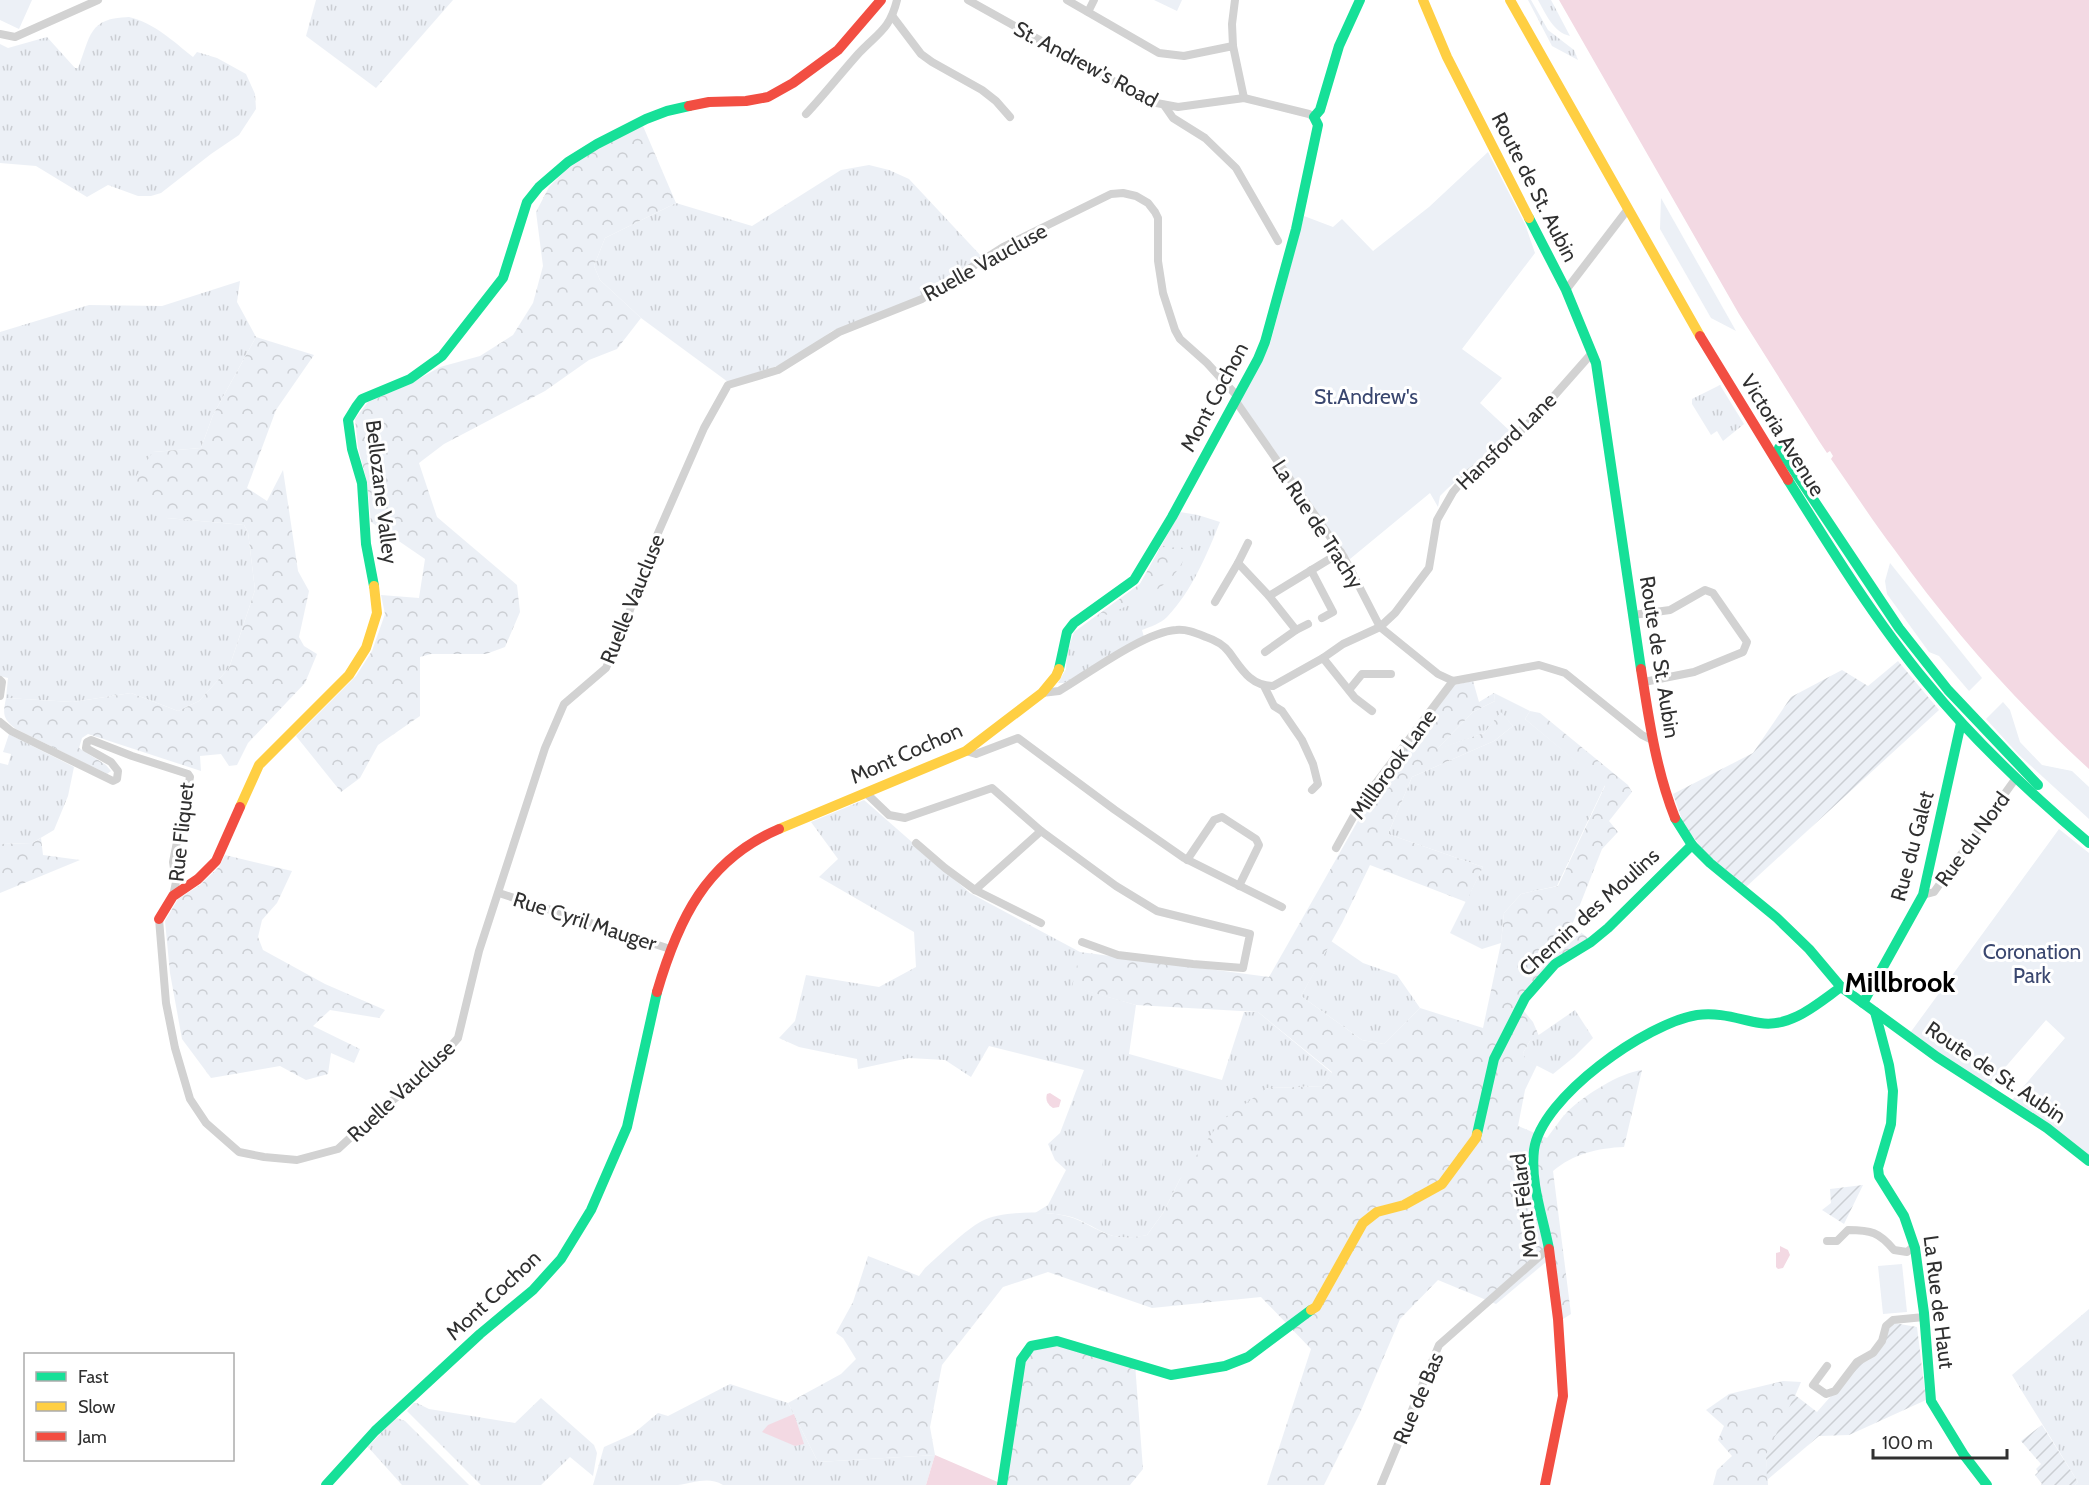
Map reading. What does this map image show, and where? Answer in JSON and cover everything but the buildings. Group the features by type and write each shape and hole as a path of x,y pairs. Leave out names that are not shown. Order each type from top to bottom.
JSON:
{"main road":[{"name":"Bellozane Valley","path":"159,920 173,896 198,879 216,861 259,765 349,675 366,648 377,614 373,573 366,544 362,483 352,449 348,420 356,406 362,399 410,379 442,356 503,278 527,202 539,187 568,162 636,124 668,111 710,102 746,101 768,97 794,83 838,50 880,0"},
{"name":"Mont Cochon","path":"326,1485 375,1431 480,1334 533,1290 561,1259 591,1210 627,1127 660,977 670,949 694,901 711,877 750,842 760,837 966,751 1042,693 1056,676 1061,665 1067,632 1074,623 1134,580 1172,517 1237,399 1265,342 1290,252 1318,125 1314,117 1320,111 1339,46 1360,0"},
{"name":"Route de St. Aubin","path":"1423,0 1447,57 1566,290 1592,353 1599,376 1605,440 1652,740 1666,795 1676,819 1692,845 1710,863 1757,900 1809,949 1841,987 1966,1077 2047,1128 2089,1161"},
{"name":"Victoria Avenue","path":"1510,0 1750,421 1827,541 1902,650 1961,723 2016,778 2089,843"},
{"name":"Victoria Avenue","path":"1519,0 1548,55 1762,424 1899,628 1966,710 2030,776 2089,831"},
{"name":"Rue du Galet","path":"1863,1003 1923,895 1961,723 1966,710"},
{"name":"Chemin des Moulins","path":"1002,1485 1021,1360 1031,1346 1057,1341 1171,1375 1225,1366 1248,1357 1316,1307 1363,1223 1377,1212 1404,1205 1443,1184 1476,1138 1494,1059 1525,998 1537,983 1555,964 1591,942 1608,928 1692,845"},
{"name":"Mont Félard","path":"1545,1485 1564,1395 1549,1248 1537,1189 1534,1158 1536,1141 1545,1125 1576,1088 1640,1037 1669,1021 1711,1014 1770,1024 1780,1023 1794,1018 1841,987"},
{"name":"La Rue de Haut","path":"1875,1012 1889,1064 1894,1100 1892,1120 1878,1168 1879,1176 1904,1216 1914,1246 1924,1317 1931,1401 1964,1455 1988,1485"}],"street":[{"path":"0,34 15,37 98,0"},
{"path":"806,114 860,52 874,40 893,16 897,0"},
{"name":"St. Andrew's Road","path":"968,0 1120,87 1151,102 1164,105 1195,106 1245,98 1314,117"},
{"path":"1067,0 1160,53 1184,56 1233,46"},
{"path":"1088,12 1094,0"},
{"path":"1235,0 1232,24 1233,46 1245,98"},
{"path":"893,16 921,54 982,90 1010,117"},
{"path":"1164,105 1173,118 1205,138 1236,168 1278,241"},
{"name":"Ruelle Vaucluse","path":"159,920 166,1003 175,1048 190,1099 206,1123 239,1152 264,1157 297,1160 338,1149 377,1113 428,1072 458,1038 480,951 546,748 564,705 606,668 658,533 704,428 728,385 778,370 839,332 921,299 1003,247 1112,194 1123,193 1136,196 1148,203 1158,218 1158,261 1163,293 1180,339 1207,363 1237,399"},
{"path":"1566,290 1628,208"},
{"name":"Hansford Lane","path":"1380,627 1395,613 1429,568 1437,520 1453,492 1469,473 1502,450 1532,420 1592,353"},
{"name":"La Rue de Trachy","path":"1237,399 1341,552 1380,627 1438,674 1454,681"},
{"path":"1215,602 1248,543"},
{"path":"1269,596 1341,552"},
{"path":"1238,563 1269,596 1296,630"},
{"path":"1311,570 1333,612 1322,618"},
{"path":"1633,615 1670,610 1705,590 1713,593 1747,642 1743,652 1694,672 1644,682"},
{"path":"1265,652 1308,624"},
{"path":"1042,693 1059,691 1146,638 1174,630 1188,630 1217,641 1227,648 1246,676 1264,686 1273,686 1343,644 1380,627"},
{"path":"1323,658 1349,690 1372,711"},
{"path":"1454,681 1539,665 1565,673 1642,735 1652,740"},
{"path":"1349,690 1362,674 1391,674"},
{"path":"0,680 2,682 0,696"},
{"name":"Millbrook Lane","path":"1336,848 1361,803 1454,681"},
{"path":"1264,686 1274,706 1282,711 1302,741 1318,784 1312,790"},
{"name":"Rue Fliquet","path":"0,722 11,731 113,781 117,778 118,771 111,762 86,748 87,742 91,740 188,774 190,777 173,862 176,882 173,896"},
{"path":"966,751 976,754 1018,738 1187,860 1282,907"},
{"name":"Rue du Nord","path":"1923,895 1935,892 2016,778"},
{"path":"867,793 889,815 905,818 992,788 1041,831 1116,886 1157,911 1250,934 1243,968 1118,956 1082,942"},
{"path":"1187,860 1214,820 1222,817 1256,839 1259,845 1239,886"},
{"path":"975,890 1041,831"},
{"path":"916,843 975,890 1041,923"},
{"name":"Rue Cyril Mauger","path":"499,893 670,949"},
{"path":"1827,1241 1837,1241 1848,1230 1867,1230 1882,1236 1894,1250 1907,1252 1914,1246"},
{"name":"Rue de Bas","path":"1382,1485 1439,1345 1549,1248"},
{"path":"1827,1366 1813,1385 1826,1394 1835,1391 1857,1362 1873,1353 1882,1341 1886,1326 1893,1320 1924,1317"}],"green space":[{"path":"0,0 32,0 19,29 0,20"},
{"path":"316,0 453,0 376,88 306,36"},
{"path":"1154,0 1182,0 1177,11"},
{"path":"1528,0 1531,0 1548,30 1574,50 1578,60 1552,46"},
{"path":"1538,0 1551,0 1570,36 1555,27"},
{"path":"129,17 155,28 193,57 197,52 217,58 246,74 255,94 256,109 239,135 161,193 151,196 138,196 108,185 87,197 36,166 0,163 0,44 8,48 47,37 75,68 78,68 89,38 98,25 116,18"},
{"path":"643,126 676,203 605,238 594,266 600,280 641,318 617,349 589,360 545,391 444,444 419,463 437,517 517,585 520,612 505,647 486,654 431,654 420,657 420,716 378,745 360,778 341,792 296,736 356,676 372,651 385,614 381,595 419,598 425,559 371,522 367,482 358,447 355,419 368,402 408,385 440,367 480,356 513,335 533,303 543,266 536,212 549,187 566,170 600,146"},
{"name":"St.Andrew's","path":"1488,152 1525,224 1535,253 1462,349 1502,378 1480,403 1511,432 1440,496 1438,507 1430,493 1350,559 1240,401 1270,344 1304,216 1333,227 1342,219 1373,251 1429,207"},
{"path":"869,165 889,170 909,179 982,257 920,297 832,331 808,349 777,366 728,382 641,318 600,280 594,266 605,238 676,203 752,226 841,170"},
{"path":"1661,198 1736,331 1711,318 1660,229"},
{"path":"240,281 237,302 256,337 213,415 201,448 153,452 167,518 244,525 248,532 255,590 229,668 199,701 178,711 131,693 73,702 6,698 8,678 0,676 0,332 89,305 162,306"},
{"path":"256,337 314,355 276,410 247,488 267,501 283,470 298,571 309,591 299,637 304,646 317,654 305,683 248,743 237,765 229,766 221,754 200,756 201,771 88,734 82,738 79,748 106,765 111,771 107,774 16,729 8,722 5,715 6,698 73,702 131,693 178,711 199,701 229,668 255,590 248,532 244,525 167,518 136,494 137,475 153,452 201,448 213,415"},
{"path":"1720,385 1744,424 1723,441 1717,431 1711,435 1692,404 1692,399"},
{"path":"1180,512 1220,522 1184,596 1165,619 1142,630 1144,637 1064,683 1058,683 1066,669 1067,652 1074,632 1140,584"},
{"path":"1161,547 1190,548 1178,570 1165,584 1133,603 1087,623 1140,584"},
{"path":"1890,563 1982,678 1969,691 1939,656 1929,652 1887,594 1885,581"},
{"path":"1898,661 1939,710 1746,887 1704,851 1684,825 1673,794 1753,753 1791,697 1842,670 1868,686"},
{"path":"1473,681 1479,702 1494,693 1495,701 1473,712 1437,749 1484,733 1501,712 1513,726 1494,741 1412,777 1388,834 1483,867 1466,902 1370,865 1342,923 1301,996 1362,1040 1384,1044 1420,1008 1483,1028 1501,943 1504,913 1521,894 1558,886 1605,786 1525,719 1530,711 1540,713 1628,785 1632,792 1609,821 1618,832 1602,849 1572,925 1588,938 1545,970 1523,1010 1533,1022 1539,1036 1530,1041 1523,1053 1525,1059 1537,1065 1525,1090 1518,1126 1547,1138 1565,1114 1584,1098 1623,1075 1642,1070 1624,1147 1586,1153 1569,1160 1553,1171 1571,1314 1563,1319 1546,1262 1496,1304 1438,1280 1400,1319 1360,1413 1324,1485 1267,1485 1311,1349 1261,1297 1152,1308 1048,1272 1003,1287 942,1365 930,1427 935,1455 818,1462 788,1403 841,1374 856,1359 843,1338 836,1333 853,1302 868,1256 919,1276 961,1236 982,1221 991,1217 1016,1213 1057,1214 1118,1237 1147,1235 1163,1213 1180,1179 1220,1122 1267,1088 1324,1086 1332,1072 1258,1012 1136,1005 1072,987 1080,952 1269,977 1384,775 1454,685"},
{"path":"1494,693 1530,711 1525,719 1605,785 1557,886 1521,894 1504,913 1501,943 1482,949 1450,933 1483,867 1388,834 1412,777 1494,741 1513,726 1501,713 1484,733 1436,750 1473,712 1495,701"},
{"path":"2003,702 2010,710 2020,742 2042,765 2072,771 2089,787 2089,819 2019,755 1986,719"},
{"path":"9,734 74,767 68,796 54,830 32,843 0,844 0,763 8,765 11,754 3,752"},
{"path":"864,800 970,893 1080,952 1081,989 1136,1005 1129,1054 1222,1080 1244,1012 1258,1012 1332,1073 1324,1086 1267,1088 1180,1179 1163,1213 1147,1235 1117,1237 1072,1217 1035,1213 1048,1205 1066,1170 1055,1160 1048,1144 1060,1133 1084,1070 989,1046 971,1077 945,1060 909,1058 858,1069 857,1059 799,1047 779,1038 795,1021 806,975 879,987 916,967 914,932 819,877 838,859 811,822"},
{"name":"Coronation Park","path":"2059,829 2089,853 2089,1156 2012,1100 2065,1038 2046,1020 1989,1086 1910,1033"},
{"path":"41,838 43,855 80,860 0,893 0,844 32,843"},
{"path":"225,855 292,871 277,903 262,920 258,937 263,950 325,984 385,1010 379,1018 330,1010 313,1026 360,1049 354,1063 331,1053 328,1074 306,1080 280,1066 211,1078 182,1039 170,973 165,921 178,899 200,885 219,867"},
{"path":"1331,941 1363,963 1397,975 1420,1008 1384,1044 1362,1040 1301,996"},
{"path":"1575,1010 1593,1038 1574,1057 1553,1074 1524,1059 1523,1053 1530,1041"},
{"path":"1079,1122 1105,1124 1102,1173 1076,1172"},
{"path":"1863,1185 1844,1224 1822,1210 1831,1203 1830,1189"},
{"path":"1902,1264 1907,1312 1883,1314 1878,1266"},
{"path":"2089,1309 2089,1485 2075,1485 2078,1482 2012,1375"},
{"path":"1894,1323 1917,1327 1926,1400 1849,1435 1819,1436 1767,1480 1766,1455 1795,1395 1817,1412 1858,1365 1869,1360 1884,1345 1888,1329"},
{"path":"1057,1341 1135,1364 1143,1469 1130,1485 1002,1485 1021,1360 1031,1346"},
{"path":"1783,1381 1801,1382 1766,1455 1768,1485 1713,1485 1717,1470 1732,1456 1718,1440 1724,1426 1706,1410 1729,1394"},
{"path":"730,1384 788,1403 818,1462 935,1455 926,1485 723,1485 706,1481 678,1485 593,1485 604,1447 633,1434 658,1413 668,1416"},
{"path":"541,1398 594,1445 597,1453 593,1476 570,1457 541,1485 481,1485 407,1411 414,1403 417,1403 429,1409 515,1423"},
{"path":"397,1418 405,1421 469,1485 402,1485 368,1447"},
{"path":"2042,1425 2078,1482 2075,1485 2041,1485 2035,1475 2038,1472 2036,1469 2041,1464 2021,1441"}],"shaded area":[{"path":"1559,0 2089,0 2089,769 2036,718 1938,608 1862,504 1831,459 1833,456 1830,451 1827,453 1819,441 1739,314"},
{"path":"1050,1093 1061,1100 1059,1107 1053,1108 1048,1104 1046,1096"},
{"path":"1780,1246 1788,1250 1790,1255 1783,1268 1778,1269 1776,1253 1780,1252"},
{"path":"794,1414 804,1444 795,1446 762,1432 768,1425"},
{"path":"935,1455 1000,1483 1000,1485 926,1485"}],"traffic: fast":[{"path":"1059,669 1067,632 1074,623 1134,580 1172,517 1258,359 1265,342 1296,229 1318,125 1314,117 1320,110 1339,46 1360,0"},
{"path":"374,586 366,544 362,483 352,449 348,420 356,407 362,399 410,379 442,356 503,278 527,202 539,187 568,162 597,144 646,119 689,106"},
{"path":"1529,218 1566,290 1596,363 1641,669"},
{"path":"1779,448 1899,628 1948,690 2038,785"},
{"path":"1788,480 1872,609 1945,705 2004,767 2089,843"},
{"path":"1863,1003 1923,895 1961,723"},
{"path":"1675,818 1692,845 1710,863 1777,918 1809,949 1841,987 1937,1057 2047,1128 2089,1161"},
{"path":"1477,1134 1494,1059 1525,998 1555,964 1591,942 1608,928 1692,845"},
{"path":"1549,1249 1535,1187 1534,1150 1541,1129 1555,1108 1575,1086 1625,1047 1676,1021 1705,1014 1760,1023 1782,1022 1803,1013 1841,987"},
{"path":"326,1485 375,1431 480,1334 533,1290 561,1259 591,1210 627,1127 657,992"},
{"path":"1875,1012 1889,1065 1893,1091 1891,1124 1878,1168 1879,1176 1904,1216 1915,1248 1924,1313 1931,1401 1964,1455 1987,1485"},
{"path":"1002,1485 1021,1360 1031,1346 1057,1341 1171,1375 1225,1366 1248,1357 1311,1310"}],"traffic: slow":[{"path":"1423,0 1447,57 1529,218"},
{"path":"1510,0 1700,336"},
{"path":"240,807 259,765 349,675 366,648 377,613 374,586"},
{"path":"779,829 966,751 1042,693 1059,669"},
{"path":"1311,1310 1316,1307 1363,1223 1377,1212 1404,1205 1442,1184 1477,1134"}],"traffic: jam":[{"path":"689,106 768,97 793,83 838,50 881,0"},
{"path":"1700,336 1788,480"},
{"path":"1641,669 1658,763 1675,818"},
{"path":"159,919 173,896 198,879 216,861 240,807"},
{"path":"657,992 675,941 698,895 732,857 779,829"},
{"path":"1545,1485 1563,1396 1558,1319 1549,1249"}],"district":[{"name":"Millbrook","path":"1900,982"}]}
